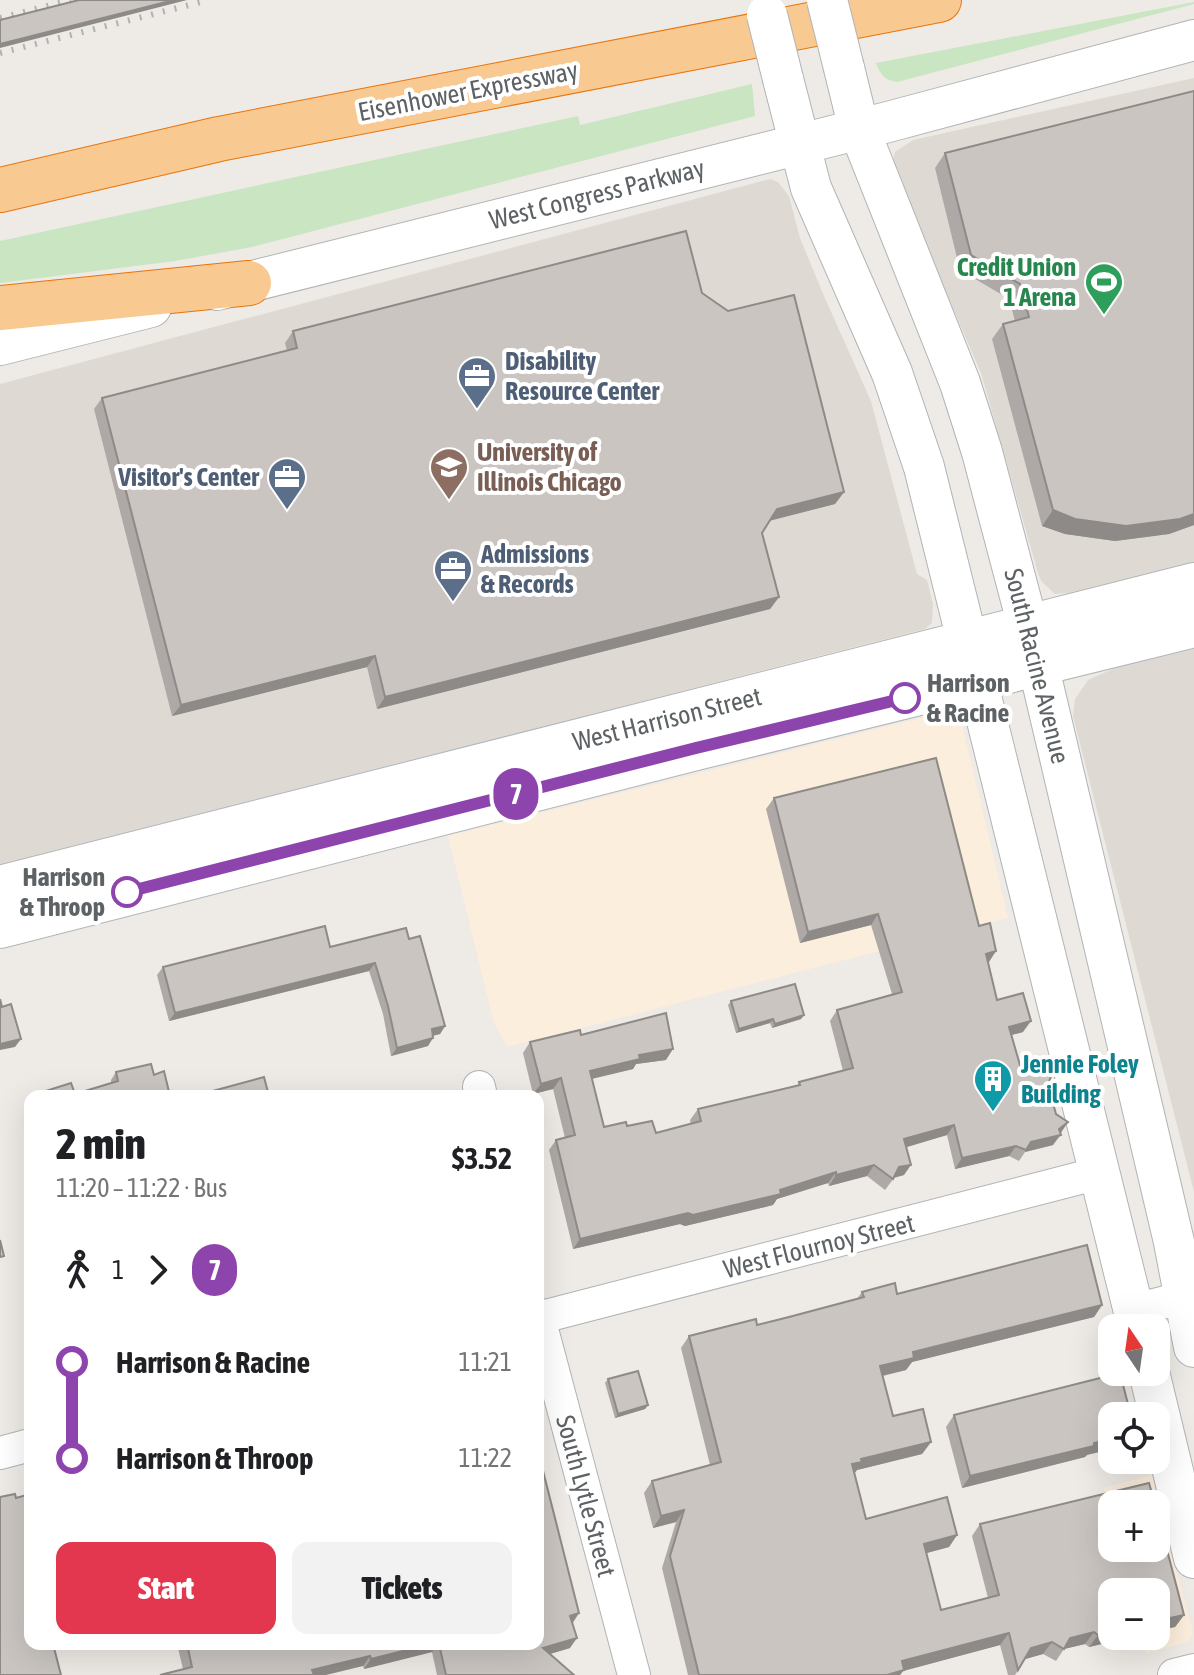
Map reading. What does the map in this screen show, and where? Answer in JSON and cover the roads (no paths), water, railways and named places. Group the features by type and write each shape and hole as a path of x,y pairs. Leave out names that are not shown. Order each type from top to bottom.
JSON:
{"highway":[{"name":"Eisenhower Expressway","path":"0,190 219,139 939,0"},
{"path":"0,308 249,283"}],"main road":[{"name":"West Harrison Street","path":"0,926 1034,645 1194,585"},
{"name":"West Harrison Street","path":"1034,645 1194,625"},
{"name":"West Harrison Street","path":"0,888 971,661"}],"street":[{"path":"763,0 811,188 892,373 913,432 1135,1314"},
{"name":"South Racine Avenue","path":"827,0 859,129 971,413 1034,645 1189,1296 1194,1347"},
{"name":"West Congress Parkway","path":"0,345 859,129 1194,40"},
{"name":"West Flournoy Street","path":"544,1314 1099,1173"},
{"path":"1148,1314 1189,1296"},
{"name":"South Lytle Street","path":"544,1338 634,1675"},
{"path":"1152,1386 1194,1558"},
{"path":"0,1453 24,1447"},
{"path":"1174,1675 1194,1670"}],"railway":[{"path":"0,18 71,0"},
{"path":"0,53 209,0"}],"place":[{"name":"Credit Union 1 Arena","path":"1104,316"},
{"name":"Disability Resource Center","path":"477,410"},
{"name":"University of Illinois Chicago","path":"449,501"},
{"name":"Visitor's Center","path":"287,511"},
{"name":"Admissions & Records","path":"453,603"},
{"name":"Harrison & Racine","path":"905,698"},
{"name":"Harrison & Throop","path":"127,892"},
{"name":"Jennie Foley Building","path":"993,1113"}]}
